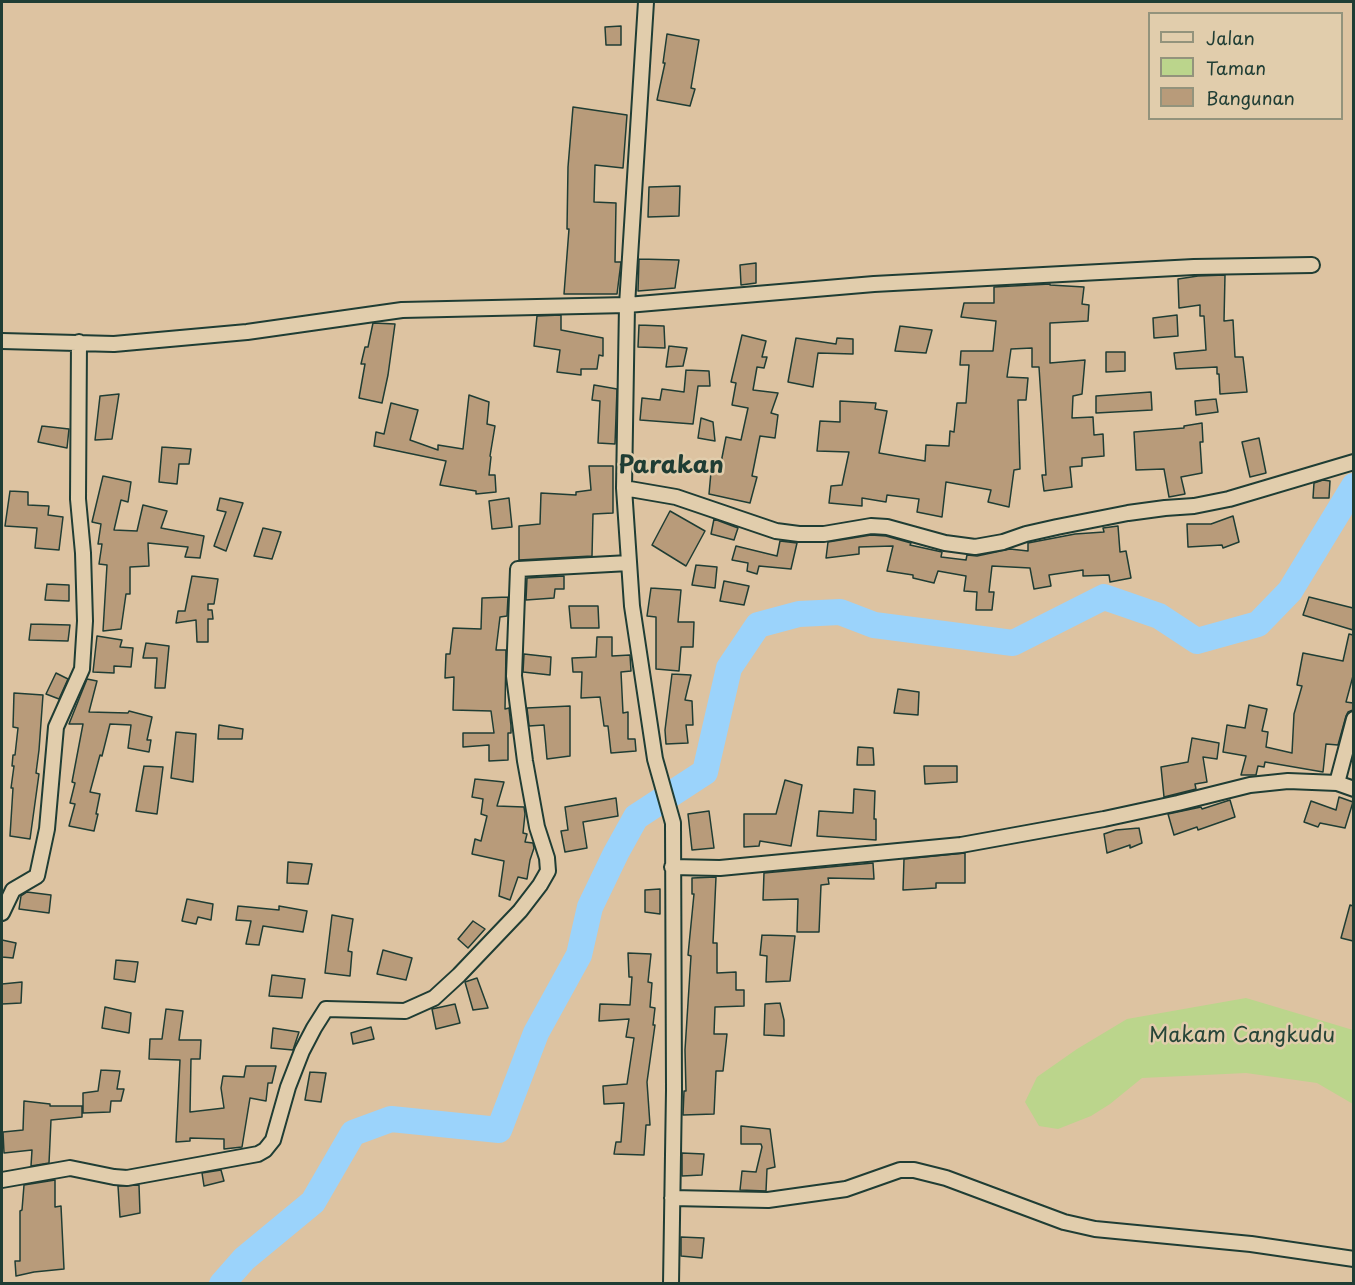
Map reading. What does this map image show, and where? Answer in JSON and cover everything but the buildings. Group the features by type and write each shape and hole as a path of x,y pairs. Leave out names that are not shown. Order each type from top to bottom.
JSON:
{"street":[{"path":"646,2 627,305 624,488 632,606 655,759 673,822 674,1090 671,1284"},
{"path":"2,341 114,344 247,332 402,310 627,305 874,284 1194,267 1312,265"},
{"path":"2,914 13,890 37,876 47,830 56,727 82,669 85,621 83,553 78,499 79,342"},
{"path":"624,488 676,497 776,531 824,534 871,526 888,527 945,543 975,547 1003,542 1047,529 1128,513 1194,506 1229,499 1353,462"},
{"path":"2,1180 70,1168 127,1178 258,1154 265,1150 273,1140 288,1087 302,1051 326,1009 405,1011 434,998 459,975 520,911 548,871 525,761 514,676 518,569 629,563"},
{"path":"1337,783 1353,719"},
{"path":"672,867 720,868 961,845 1104,819 1250,785 1288,781 1337,783 1353,789"},
{"path":"672,1198 768,1200 846,1188 900,1170 914,1170 946,1178 1064,1222 1095,1229 1251,1244 1353,1259"}],"green space":[{"name":"Makam Cangkudu","path":"1246,998 1353,1030 1353,1104 1317,1083 1246,1073 1142,1078 1091,1116 1058,1129 1039,1126 1025,1102 1037,1077 1077,1049 1127,1019"}],"waterway":[{"path":"222,1284 244,1259 313,1202 353,1133 391,1119 499,1130 536,1033 579,955 590,907 616,853 636,817 705,772 729,668 758,625 799,614 840,612 874,625 1013,643 1104,597 1159,616 1197,641 1258,624 1290,591 1354,486"}],"district":[{"name":"Parakan","path":"671,466"}]}
